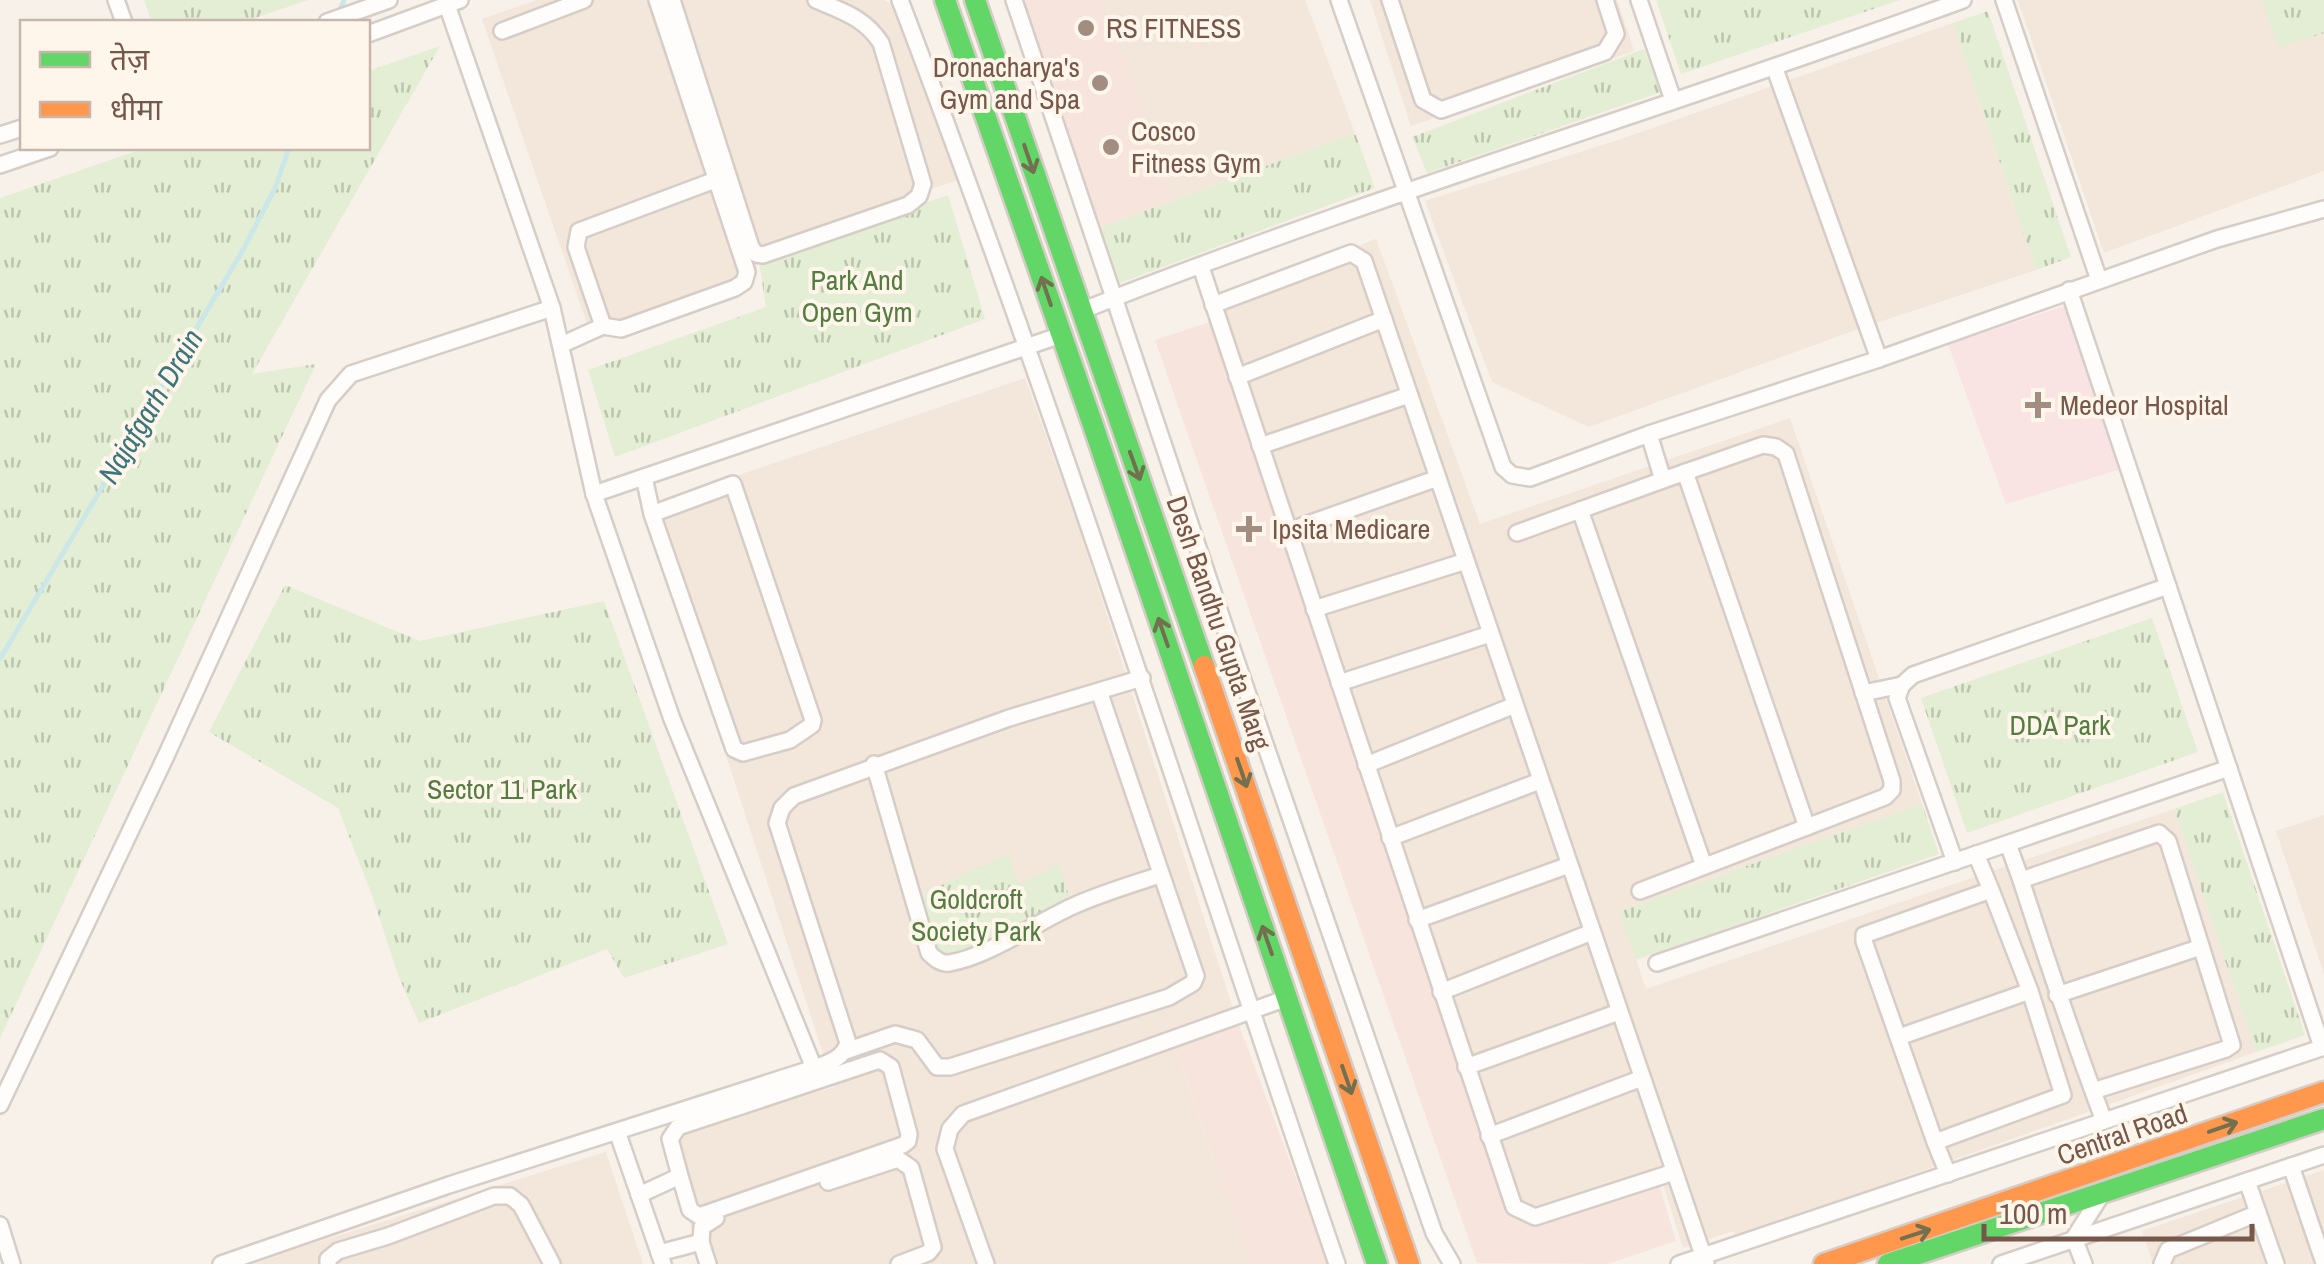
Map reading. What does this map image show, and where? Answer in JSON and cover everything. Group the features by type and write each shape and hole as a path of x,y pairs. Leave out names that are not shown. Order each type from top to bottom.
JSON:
{"street":[{"path":"333,20 389,0"},
{"path":"502,32 584,0"},
{"path":"561,344 604,326 620,329 744,282 746,272 718,179 657,0"},
{"path":"672,0 751,248 756,254 763,254 908,204 920,196 923,184 881,43 872,28 856,17 816,0"},
{"path":"900,0 1028,346 1338,1264"},
{"name":"Desh Bandhu Gupta Marg","path":"944,0 1376,1263"},
{"name":"Desh Bandhu Gupta Marg","path":"975,0 1409,1264"},
{"path":"1014,0 1434,1233 1452,1264"},
{"path":"1339,0 1502,467 1520,478 1530,478 1879,359 2218,239 2324,209"},
{"path":"1390,0 1423,100 1441,110 1606,52 1616,34 1606,0"},
{"path":"1638,0 1673,100"},
{"path":"1081,311 1406,193 1673,100 1775,69 1963,0"},
{"path":"2004,0 2099,280"},
{"path":"370,33 454,2 552,308 594,494 672,719 814,1068"},
{"path":"1775,69 1879,359"},
{"path":"0,164 44,150"},
{"path":"604,326 576,247 579,231 718,179"},
{"path":"1213,304 1351,253 1364,261 1704,1260"},
{"path":"1201,267 1514,1208 1535,1217 1674,1172"},
{"path":"1679,1264 1704,1260 2323,1047 2069,290"},
{"path":"0,1105 165,758 328,400 352,374 552,308"},
{"path":"1238,377 1384,319"},
{"path":"594,494 1061,335"},
{"path":"1260,446 1409,395"},
{"path":"1650,434 1664,480"},
{"path":"1518,533 1763,445 1786,454 1892,790 1886,797 1640,891"},
{"path":"1685,472 1807,826"},
{"path":"644,477 652,514 734,749 743,753 790,740 812,725 736,487 729,484 652,514"},
{"path":"1288,530 1438,478"},
{"path":"1580,510 1704,866"},
{"path":"1314,609 1466,560"},
{"path":"1955,862 1897,698 1902,685 1913,675 2168,586"},
{"path":"1339,683 1490,634"},
{"path":"846,1052 848,1043 777,824 782,808 794,796 874,764 1142,678"},
{"path":"1863,693 1902,685"},
{"path":"221,1264 814,1068 895,1034 916,1040 936,1067 950,1067 1169,997 1193,982 1196,976 1099,691"},
{"path":"1366,765 1515,706"},
{"path":"874,764 929,953 937,961 948,963 979,952 1075,905 1160,876"},
{"path":"1658,963 2229,768"},
{"path":"1390,838 1540,781"},
{"path":"2022,880 2159,833 2168,841 2232,1044 2093,1091"},
{"path":"2008,844 2104,1121"},
{"path":"1935,1142 2062,1094 2030,992 1976,854"},
{"path":"1417,920 1570,865"},
{"path":"1948,1174 1864,935 1991,890"},
{"path":"1441,992 1592,932"},
{"path":"2058,995 2201,947"},
{"path":"1899,1037 2030,992"},
{"path":"986,1264 945,1148 950,1129 963,1114 1287,998"},
{"path":"1466,1068 1619,1012"},
{"path":"880,1060 891,1067 909,1134 903,1145 699,1216 690,1210 680,1176 670,1139 678,1127 880,1060"},
{"path":"1488,1136 1642,1078"},
{"name":"Central Road","path":"1824,1264 2324,1092"},
{"name":"Central Road","path":"1888,1264 2324,1119"},
{"path":"618,1134 661,1259 701,1242"},
{"path":"2001,1264 2324,1156"},
{"path":"708,1264 701,1242 706,1221 898,1159 911,1168 933,1247 928,1254 899,1264"},
{"path":"2290,1166 2324,1263"},
{"path":"639,1195 680,1176"},
{"path":"2247,1181 2276,1264"},
{"path":"2074,1238 2104,1192"},
{"path":"328,1264 338,1250 388,1236 494,1196 510,1196 521,1206 552,1264"},
{"path":"2162,1264 2168,1250 2258,1213"},
{"path":"0,1225 12,1264"},
{"path":"2074,1238 2084,1264"}],"shaded area":[{"path":"537,0 884,0 900,9 961,179 759,247 754,282 593,341 482,19"},
{"path":"1023,0 1103,0 1174,200 1099,228"},
{"path":"1103,0 1305,0 1355,133 1174,200"},
{"path":"1370,0 1617,0 1634,51 1411,126"},
{"path":"2018,0 2324,0 2324,171 2104,253"},
{"path":"1953,23 2036,270 1864,327 1589,427 1492,382 1425,201 1618,140"},
{"path":"1376,239 1480,524 1790,418 1922,804 1620,911 1646,989 2174,809 2256,1052 1736,1237 1733,1231 1683,1248 1662,1181 1539,1222 1511,1210 1208,303"},
{"name":"Medeor Hospital","path":"2071,304 2128,467 2006,504 1948,344"},
{"path":"1210,322 1508,1208 1542,1222 1659,1184 1676,1241 1608,1264 1477,1263 1155,340"},
{"path":"1025,378 1079,528 1232,1006 1168,1028 1250,1264 703,1264 662,1137 834,1087 645,507"},
{"path":"2324,815 2324,974 2276,831"},
{"path":"1232,1006 1328,1264 1250,1264 1168,1027"},
{"path":"606,1152 643,1264 254,1264 305,1246"},
{"path":"2324,1170 2324,1264 2153,1264 2142,1231"}],"green space":[{"path":"144,0 308,0 250,20 151,20"},
{"path":"1656,0 1900,0 1681,74"},
{"path":"2262,0 2324,0 2324,33 2278,48"},
{"path":"1988,11 2071,257 2036,270 1953,23"},
{"path":"440,46 252,374 316,364 0,1038 0,198 139,150 370,150 370,70"},
{"path":"1644,49 1661,92 1427,173 1412,137"},
{"path":"1355,133 1375,188 1120,283 1099,228"},
{"name":"Park And Open Gym","path":"948,195 985,319 615,457 588,370 766,307 759,261"},
{"name":"Sector 11 Park","path":"285,585 420,641 604,601 728,944 624,978 607,949 419,1023 338,808 209,732"},
{"name":"DDA Park","path":"2152,618 2198,752 1967,833 1921,698"},
{"path":"2223,792 2305,1035 2256,1052 2174,809"},
{"path":"1922,804 1939,854 1636,960 1619,911"},
{"name":"Goldcroft Society Park","path":"1009,853 1018,885 1058,864 1074,909 1020,930 1022,943 942,973 921,895"}],"waterway":[{"name":"Najafgarh Drain","path":"338,15 344,0"},
{"name":"Najafgarh Drain","path":"0,659 243,250 275,188 288,150"}],"traffic: fast":[{"path":"945,0 1377,1264"},
{"path":"975,0 1204,666"},
{"path":"1888,1264 2324,1119"}],"traffic: slow":[{"path":"1204,666 1409,1264"},
{"path":"1824,1264 2324,1092"}],"place":[{"name":"RS FITNESS","path":"1086,28"},
{"name":"Dronacharya's Gym and Spa","path":"1100,83"},
{"name":"Cosco Fitness Gym","path":"1111,147"},
{"name":"Medeor Hospital","path":"2038,405"},
{"name":"Ipsita Medicare","path":"1249,529"}]}
